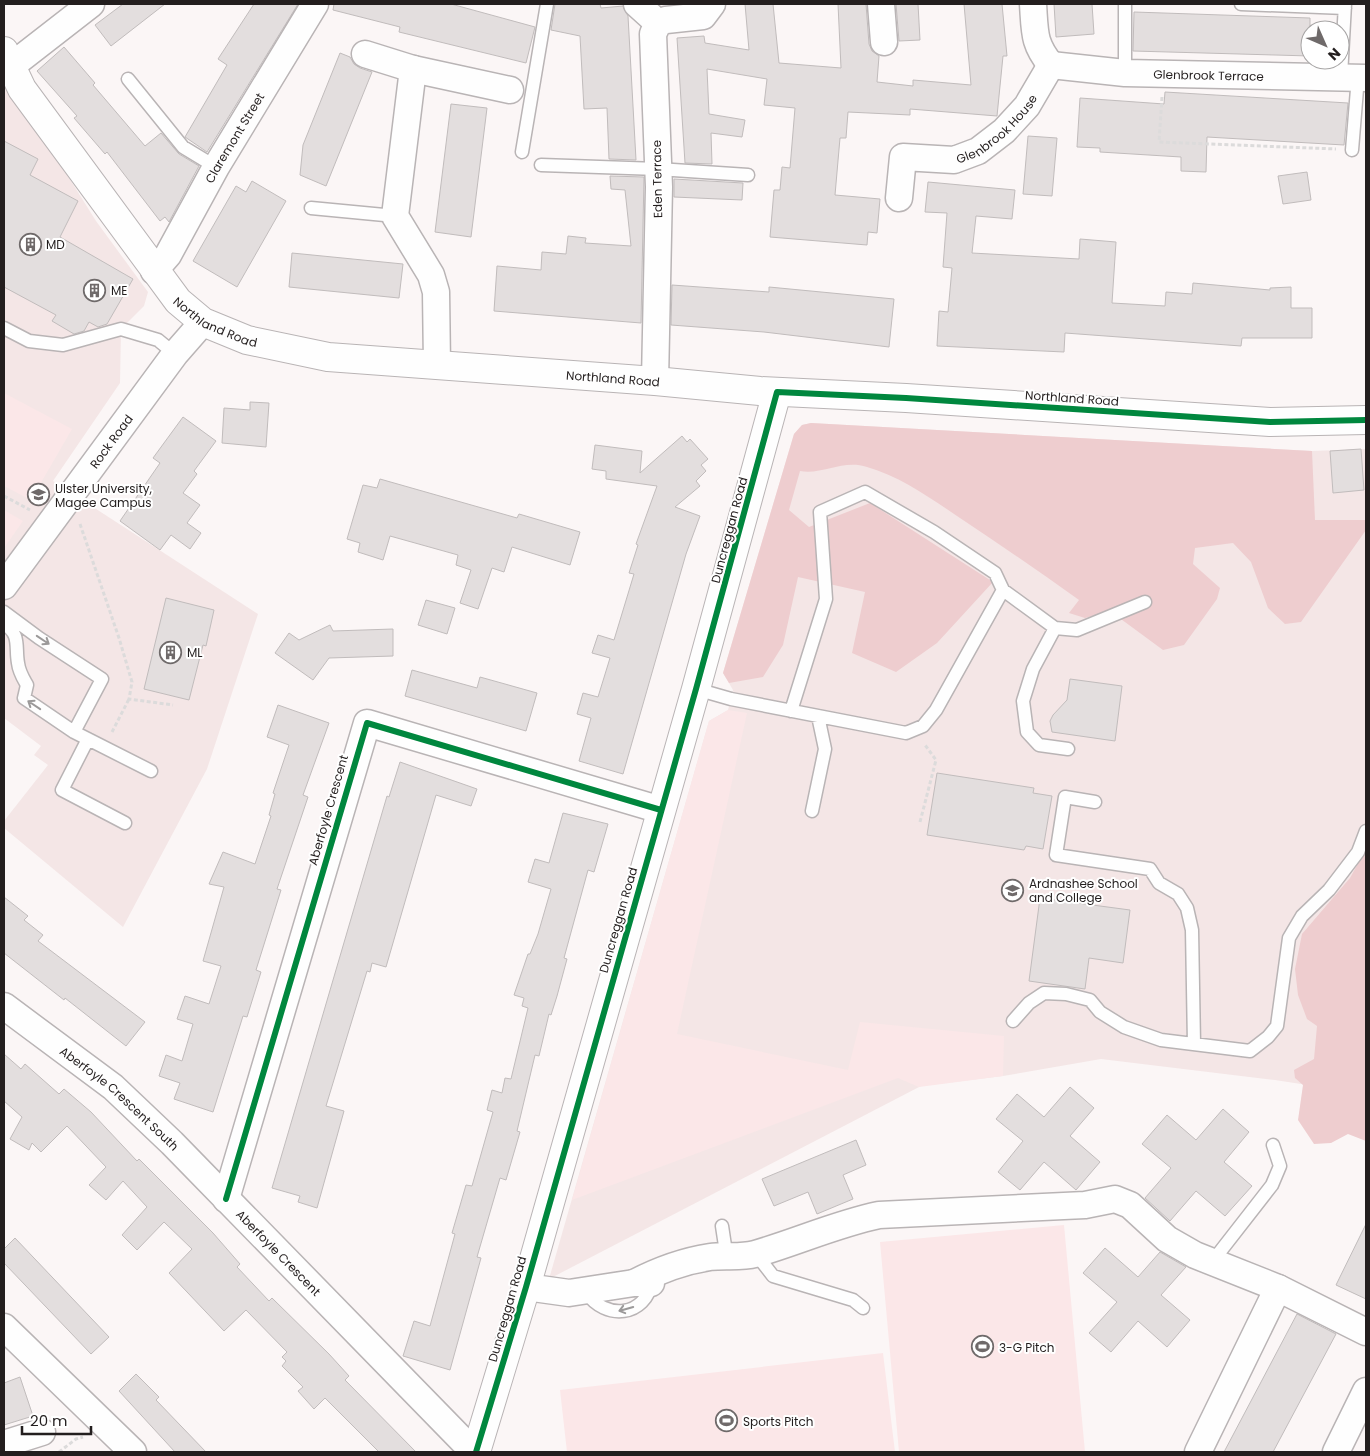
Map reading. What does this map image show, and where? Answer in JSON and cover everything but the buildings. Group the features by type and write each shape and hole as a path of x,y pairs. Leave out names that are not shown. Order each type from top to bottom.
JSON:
{"main road":[{"name":"Northland Road","path":"7,59 22,89 154,271 178,301 203,322 247,340 328,357 777,392 906,398 1270,422 1366,420"},
{"name":"Duncreggan Road","path":"477,1450 526,1287 696,689 777,392"}],"street":[{"path":"7,59 91,4"},
{"name":"Claremont Street","path":"154,271 168,255 216,167 315,4"},
{"path":"637,4 658,23 708,10"},
{"path":"881,4 884,42"},
{"path":"1033,4 1038,50 1051,65"},
{"name":"Eden Terrace","path":"655,381 658,169 653,34 658,23"},
{"path":"365,54 413,69 510,90"},
{"name":"Glenbrook Terrace","path":"1051,65 1124,73 1355,77"},
{"name":"Glenbrook House","path":"899,198 903,157 954,160 978,151 1004,131 1027,106 1051,65"},
{"path":"413,69 394,216 430,275 436,292 437,365"},
{"name":"Rock Road","path":"4,586 175,354 203,322"},
{"name":"Aberfoyle Crescent","path":"477,1450 463,1441 226,1199 367,723 661,810"},
{"name":"Aberfoyle Crescent South","path":"4,1006 113,1087 172,1143 226,1199"},
{"path":"526,1287 569,1293 586,1292 646,1280 710,1257 738,1258 850,1221 879,1215 1085,1205 1115,1200 1130,1205 1167,1239 1212,1262 1278,1288 1366,1332"},
{"path":"1198,1452 1278,1288"},
{"path":"4,1327 133,1452"},
{"path":"1336,1452 1366,1391"},
{"path":"4,1444 42,1432"}],"lane":[{"path":"522,152 547,4"},
{"path":"1124,73 1125,4"},
{"path":"1242,4 1345,6 1355,77 1352,150"},
{"path":"128,79 184,147 216,167"},
{"path":"541,165 658,169 748,175"},
{"path":"311,208 394,216"},
{"path":"4,328 29,341 63,345 121,329 158,340 175,354"},
{"path":"791,711 826,599 820,512 865,492 934,532 995,573 1003,590 1055,628 1077,630 1145,602"},
{"path":"696,689 731,699 906,733 923,726 936,710 1003,590"},
{"path":"4,612 39,638 102,679 74,732"},
{"path":"4,624 16,636 17,660 20,674 28,685 24,698 74,732 151,771"},
{"path":"1055,628 1032,669 1023,701 1027,732 1039,745 1068,749"},
{"path":"812,811 825,748 818,716"},
{"path":"88,739 62,790 125,823"},
{"path":"1094,802 1065,797 1056,855 1150,870 1159,882 1178,894 1187,908 1192,930 1194,1044"},
{"path":"1013,1021 1029,1003 1044,993 1066,994 1090,1000 1100,1012 1124,1027 1161,1040 1250,1050 1268,1037 1277,1026 1290,938 1302,916 1329,890 1358,852 1366,831"},
{"path":"1212,1262 1272,1185 1280,1166 1274,1145"},
{"path":"722,1226 738,1258 773,1276 852,1300 863,1308"}],"path":[{"path":"1163,74 1159,142 1352,150"},
{"path":"4,496 50,522"},
{"path":"70,496 122,647 132,682 129,699 104,747"},
{"path":"129,699 173,705"},
{"path":"915,730 936,760 920,822"}],"shaded area":[{"name":"Ulster University, Magee Campus","path":"4,74 96,221 148,292 144,306 121,329 120,383 53,481 258,614 207,769 123,927 4,828 4,821 48,765 34,755 41,746 4,718"},
{"path":"4,393 72,429 31,500 4,486"},
{"name":"Ardnashee School and College","path":"811,423 1312,451 1366,449 1366,1094 1275,1080 1101,1059 1003,1076 921,1086 549,1279 709,721 728,710 733,690 723,673 794,434 802,425"},
{"path":"811,423 1312,451 1315,520 1366,520 1366,530 1301,622 1285,624 1268,608 1251,562 1233,543 1195,548 1193,564 1220,588 1217,599 1184,645 1163,650 1110,611 1085,618 1069,613 1079,600 972,526 902,481 879,471 858,465 808,472 800,471 789,510 809,527 870,503 993,582 937,643 896,672 852,653 865,592 798,577 783,645 763,677 729,683 723,673 794,434 802,425"},
{"path":"4,510 23,521 4,548"},
{"path":"728,710 747,713 677,1034 848,1070 860,1022 1004,1036 1003,1076 919,1087 898,1078 572,1200 709,721"},
{"path":"1366,849 1366,1141 1348,1134 1331,1143 1314,1144 1298,1120 1303,1085 1295,1078 1294,1070 1314,1059 1317,1026 1307,1019 1298,995 1295,969 1302,934 1350,878"},
{"name":"3-G Pitch","path":"1064,1225 1085,1452 899,1452 880,1242"},
{"name":"Sports Pitch","path":"883,1353 895,1452 567,1452 560,1390"}],"cycle path":[{"path":"476,1452 526,1287 696,689 777,392 906,398 1270,422 1366,420"},
{"path":"226,1199 367,723 661,810"}],"place":[{"name":"MD","path":"30,244"},
{"name":"ME","path":"95,290"},
{"name":"Ulster University, Magee Campus","path":"39,495"},
{"name":"ML","path":"171,652"},
{"name":"Ardnashee School and College","path":"1013,890"},
{"name":"3-G Pitch","path":"983,1347"},
{"name":"Sports Pitch","path":"727,1421"}]}
